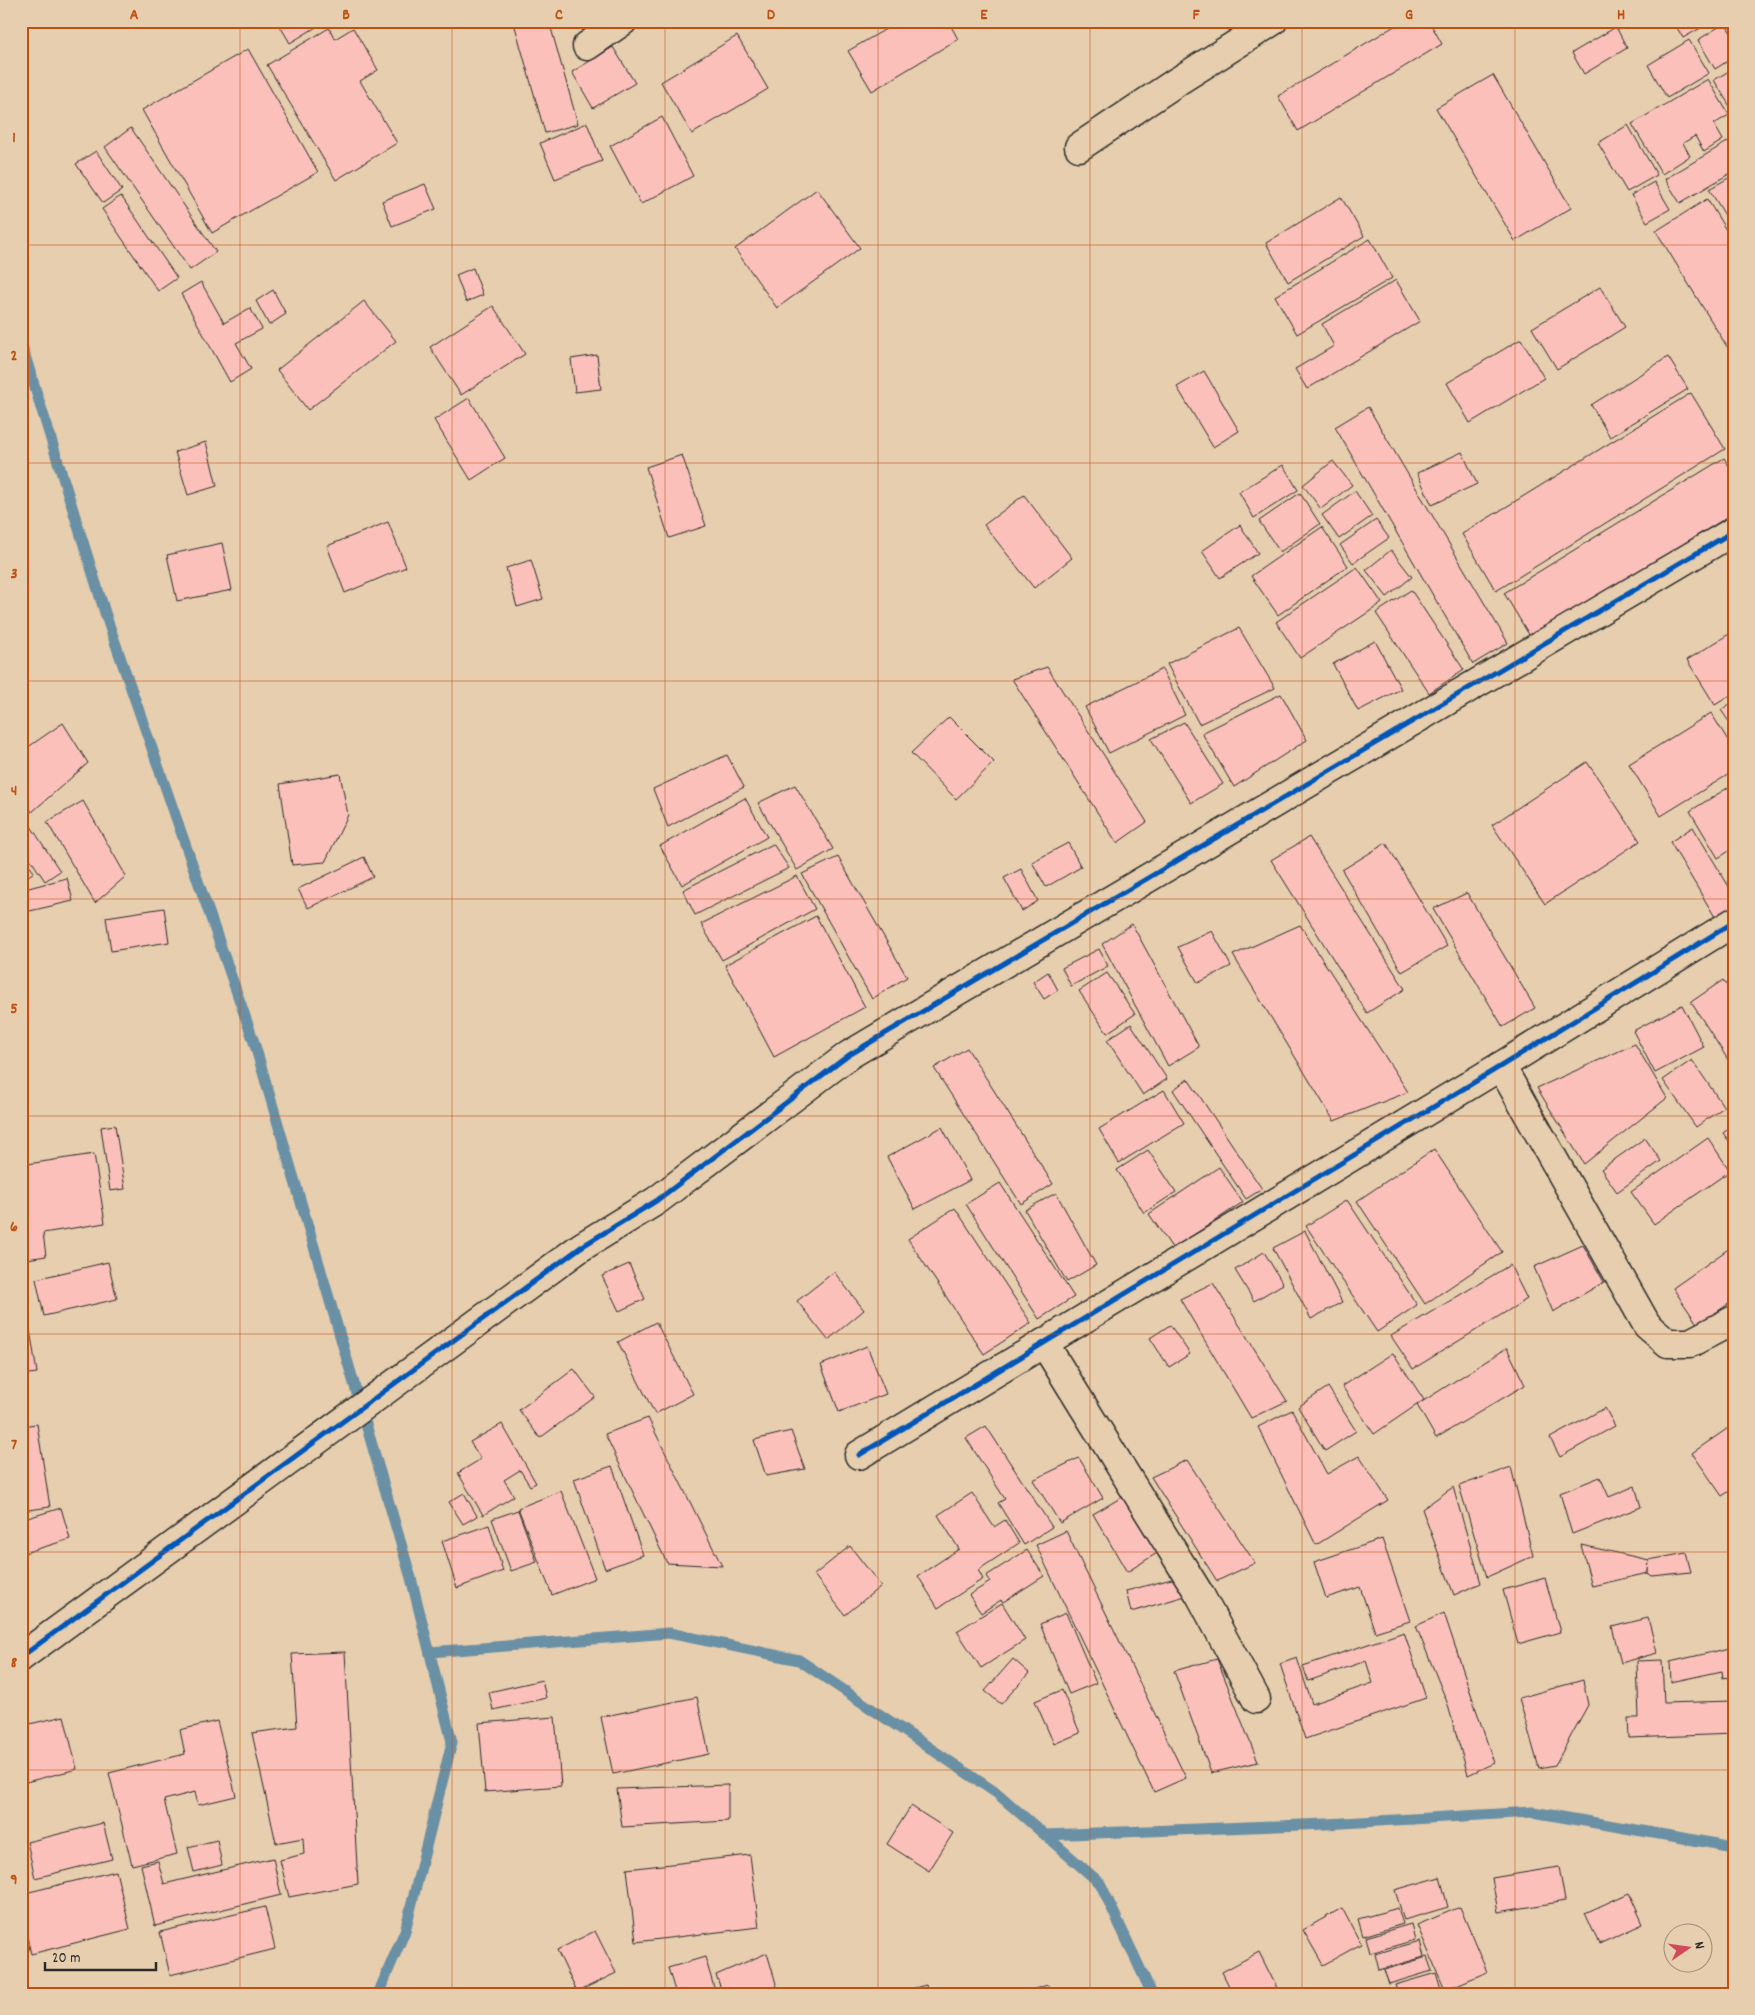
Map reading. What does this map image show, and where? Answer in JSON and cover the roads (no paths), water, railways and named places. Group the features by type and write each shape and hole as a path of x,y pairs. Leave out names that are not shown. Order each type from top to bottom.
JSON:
{"street":[{"path":"587,46 624,21"},
{"path":"1079,147 1273,21"},
{"path":"21,1657 581,1247 656,1201 849,1055 1734,531"},
{"path":"859,1455 1501,1066 1734,922"},
{"path":"1501,1066 1647,1325 1668,1344 1690,1344 1734,1320"},
{"path":"1044,1343 1200,1595 1256,1700"}],"waterway":[{"path":"21,343 107,619 254,1042 411,1578 452,1742 405,1931 378,1994"},
{"path":"430,1652 669,1633 799,1660 998,1794 1100,1883 1152,1994"},
{"path":"1045,1835 1326,1824 1533,1812 1734,1847"}]}
